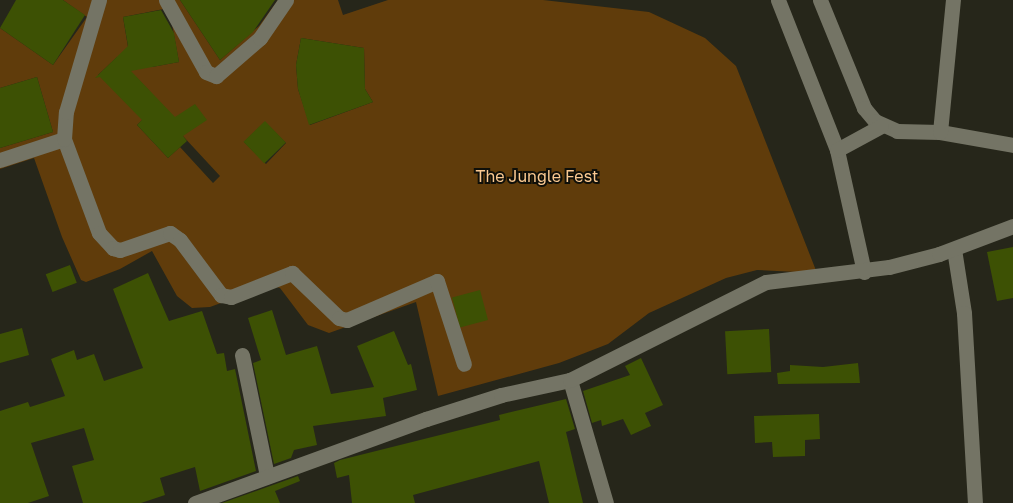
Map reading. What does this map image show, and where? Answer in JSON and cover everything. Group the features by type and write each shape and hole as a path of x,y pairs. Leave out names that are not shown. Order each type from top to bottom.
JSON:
{"street":[{"path":"99,0 66,112 64,138 99,233 113,248 120,250 170,233 180,240 221,295 231,297 292,273 339,318 347,320 437,281 464,364"},
{"path":"166,0 206,72 216,76 260,38 286,0"},
{"path":"778,0 837,150 864,272"},
{"path":"820,0 864,108 882,126 897,131 940,132 1013,145"},
{"path":"940,132 953,0"},
{"path":"837,150 882,126"},
{"path":"0,160 64,138"},
{"path":"195,503 426,419 501,396 570,380 766,282 864,272 954,249 1013,226"},
{"path":"954,249 964,313 975,503"},
{"path":"242,355 267,476"},
{"path":"570,380 606,503"}],"green space":[{"name":"The Jungle Fest","path":"63,0 180,0 220,60 259,26 278,0 338,0 343,15 388,0 543,0 649,12 705,38 736,66 817,273 757,270 726,278 649,313 608,344 559,363 438,396 416,302 329,333 308,325 280,288 270,285 210,307 192,308 177,296 152,251 120,269 86,282 81,280 62,237 34,158 0,169 0,148 53,132 37,77 0,88 0,28 53,65 87,17","holes":["169,8 179,62 152,67 149,50 129,53 123,17","301,38 364,48 365,89 373,102 310,125 298,89 296,65","117,57 156,98 98,75","156,107 220,176 213,183 180,147 168,158 137,125","265,122 286,143 266,164 244,142"]}],"building":[{"path":"16,0 63,0 85,15 53,65 0,28"},
{"path":"180,0 275,0 253,32 220,60"},
{"path":"161,10 174,33 179,62 131,71 175,117 195,104 207,120 183,136 187,141 168,158 137,125 142,120 100,77 95,78 128,46 123,17"},
{"path":"301,38 364,48 365,89 373,102 309,125 298,89 296,65"},
{"path":"37,77 53,132 0,148 0,88"},
{"path":"265,121 286,143 264,163 243,142"},
{"path":"1013,247 1013,298 997,301 987,252"},
{"path":"70,265 77,283 53,292 46,274"},
{"path":"148,273 169,321 202,311 217,354 224,353 227,371 235,369 256,471 200,491 195,467 160,478 165,495 141,503 83,503 72,466 94,460 84,428 31,443 49,496 28,503 0,503 0,411 28,402 30,407 65,396 51,359 74,350 77,360 94,354 104,381 143,368 113,289"},
{"path":"480,290 488,320 460,327 452,298"},
{"path":"272,310 286,355 317,346 331,394 374,387 357,346 394,331 408,365 411,364 417,390 383,398 386,416 313,426 317,445 294,450 291,458 274,464 253,363 261,360 248,318"},
{"path":"22,328 29,355 0,363 0,334"},
{"path":"769,329 771,372 727,374 725,331"},
{"path":"641,358 663,405 645,413 651,426 631,435 623,419 602,426 601,420 592,423 583,391 630,375 625,366"},
{"path":"858,363 860,383 778,384 777,373 790,371 790,365 823,367"},
{"path":"566,399 575,429 566,432 583,503 549,503 539,461 413,495 415,503 352,503 349,475 337,478 334,463 340,460 500,420 499,415"},
{"path":"819,414 820,439 805,440 805,456 773,457 772,442 755,443 754,416"},
{"path":"298,476 300,481 275,491 280,503 222,503"}]}
